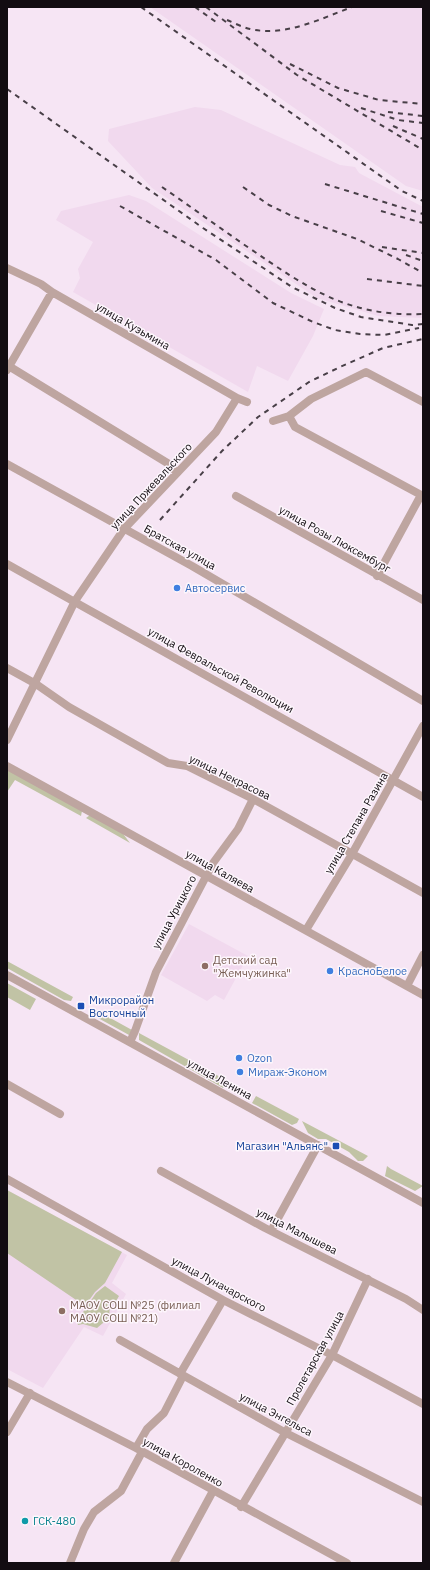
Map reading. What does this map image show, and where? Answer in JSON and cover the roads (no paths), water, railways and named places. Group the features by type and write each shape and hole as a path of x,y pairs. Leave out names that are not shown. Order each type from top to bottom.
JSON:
{"street":[{"name":"улица Кузьмина","path":"7,268 41,284 52,292 247,402"},
{"path":"52,292 8,367 169,464 177,472"},
{"path":"273,421 289,416 311,399 366,372 423,402"},
{"name":"улица Пржевальского","path":"7,740 36,684 75,601 124,529 216,432 238,398"},
{"path":"289,416 295,427 422,495 376,576"},
{"name":"Братская улица","path":"7,464 192,566 423,701"},
{"name":"улица Розы Люксембург","path":"236,496 376,576 423,600"},
{"name":"улица Февральской Революции","path":"7,564 423,797"},
{"name":"улица Некрасова","path":"7,668 36,684 69,707 168,762 187,766 254,800 423,893"},
{"name":"улица Степана Разина","path":"306,930 352,854 423,726"},
{"name":"улица Каляева","path":"7,766 423,995"},
{"name":"улица Урицкого","path":"130,1042 156,972 213,863 238,829 254,800"},
{"path":"407,986 423,955"},
{"name":"улица Ленина","path":"7,975 423,1203"},
{"path":"7,1084 60,1114"},
{"path":"271,1231 318,1145"},
{"name":"улица Малышева","path":"161,1170 271,1231 406,1298 423,1310"},
{"name":"улица Луначарского","path":"7,1179 223,1300 332,1355 423,1404"},
{"name":"Пролетарская улица","path":"242,1507 332,1355 368,1279"},
{"path":"70,1563 84,1529 94,1512 121,1491 147,1429 164,1413 181,1375 223,1300"},
{"name":"улица Энгельса","path":"120,1340 286,1433 423,1502"},
{"name":"улица Короленко","path":"7,1382 139,1450 213,1492 347,1563"},
{"path":"7,1432 30,1393"},
{"path":"174,1563 213,1492"}],"railway":[{"path":"141,7 402,191 423,201"},
{"path":"195,7 216,22"},
{"path":"206,7 297,75 423,150"},
{"path":"227,20 250,29 276,31 302,26 352,7"},
{"path":"290,64 338,88 379,100 423,104"},
{"path":"7,89 203,228 292,287 335,308 361,317 412,325 423,324"},
{"path":"361,108 398,120 423,123"},
{"path":"388,112 423,116"},
{"path":"393,126 423,139"},
{"path":"325,184 423,214"},
{"path":"162,187 290,276 330,297 350,305 372,311 396,314 423,314"},
{"path":"243,187 269,205 292,216 357,239 423,273"},
{"path":"120,206 216,260 273,303 313,322 335,330 360,334 384,335 419,328"},
{"path":"381,211 423,223"},
{"path":"382,247 423,253"},
{"path":"406,255 423,261"},
{"path":"367,279 423,286"},
{"path":"160,520 222,451 258,417 309,382 340,367 383,348 423,339"}],"place":[{"name":"Автосервис","path":"177,588"},
{"name":"Детский сад \"Жемчужинка\"","path":"205,966"},
{"name":"КрасноБелое","path":"330,971"},
{"name":"Микрорайон Восточный","path":"81,1006"},
{"name":"Ozon","path":"239,1058"},
{"name":"Мираж-Эконом","path":"240,1072"},
{"name":"Магазин \"Альянс\"","path":"336,1146"},
{"name":"МАОУ СОШ №25 (филиал МАОУ СОШ №21)","path":"62,1311"},
{"name":"ГСК-480","path":"25,1521"}]}
